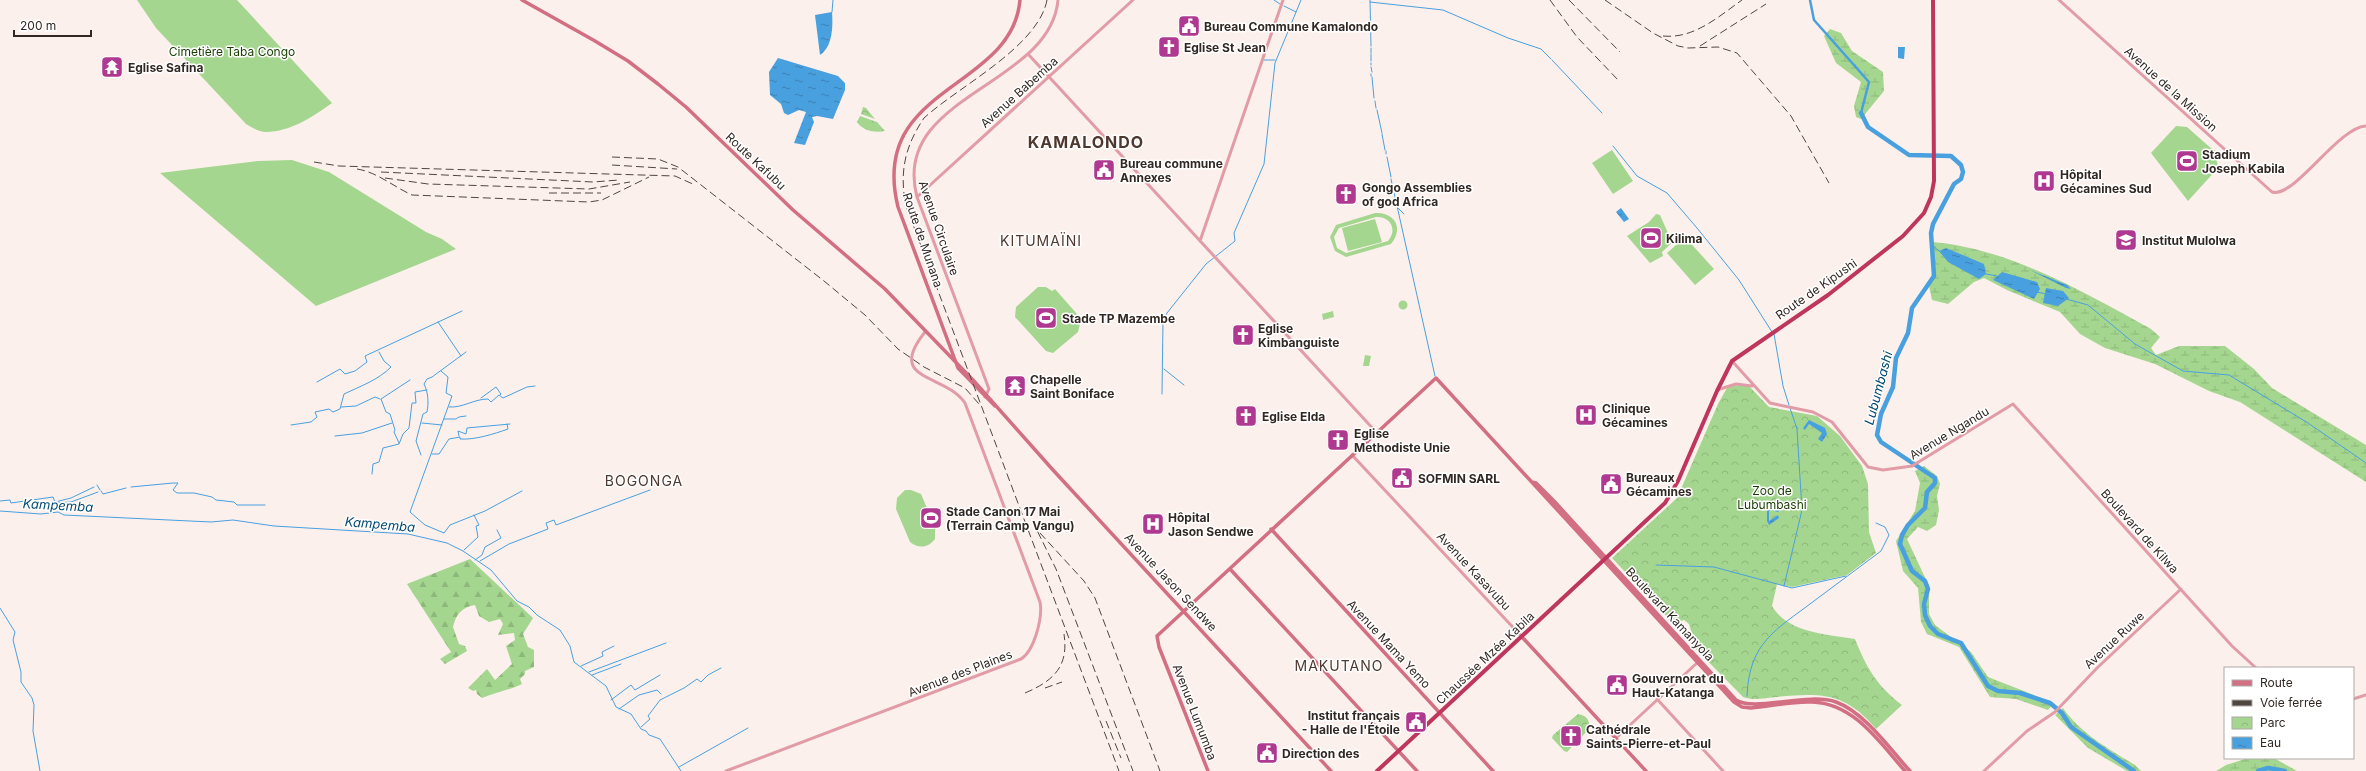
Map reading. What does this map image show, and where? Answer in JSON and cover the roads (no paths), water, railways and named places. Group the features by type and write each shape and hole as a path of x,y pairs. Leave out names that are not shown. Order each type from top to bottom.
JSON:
{"highway":[{"name":"Route de Kipushi","path":"1604,560 1664,503 1672,492 1732,361 1828,295 1912,228 1924,213 1931,197 1934,181 1933,0"},
{"name":"Chaussée Mzée Kabila","path":"1377,771 1604,560"}],"main road":[{"name":"Route Kafubu","path":"522,0 628,61 664,88 686,107 793,210 864,269 957,364"},
{"name":"Route de Munana","path":"957,364 898,207 895,190 896,162 902,141 917,116 927,105 990,57 1006,40 1018,17 1020,0"},
{"name":"Avenue Jason Sendwe","path":"957,364 982,390 986,397"},
{"name":"Avenue Jason Sendwe","path":"957,364 1331,771"},
{"name":"Boulevard Kamanyola","path":"1377,433 1436,378 1732,700 1742,707 1814,702 1829,704 1843,710 1858,720 1905,771"},
{"path":"1184,610 1377,433"},
{"name":"Avenue Mama Yemo","path":"1271,529 1369,638 1493,771"},
{"path":"1230,569 1417,771"},
{"name":"Avenue Lumumba","path":"1184,610 1157,636 1164,660 1208,771"},
{"name":"Avenue Kasavubu","path":"1522,637 1646,771"},
{"name":"Boulevard Kamanyola","path":"1698,662 1732,696 1743,703 1813,698 1835,702 1845,706 1863,721 1910,771"}],"street":[{"path":"1058,2 1062,0"},
{"name":"Avenue Babemba","path":"916,197 1133,0"},
{"path":"1200,241 1283,0"},
{"name":"Avenue de la Mission","path":"2059,0 2272,192 2280,192 2296,181 2352,131 2366,126"},
{"name":"Avenue Circulaire","path":"986,397 989,391 988,386 916,197 913,184 913,165 916,153 930,129 1028,54 1053,21 1058,2"},
{"path":"1028,54 1377,433"},
{"name":"Avenue des Plaines","path":"726,771 1006,665 1025,656 1031,649 1041,605 965,403 957,394 915,371 912,363 913,351 925,332"},
{"path":"1732,361 1754,386"},
{"path":"1717,391 1736,384 1754,386"},
{"path":"982,390 987,389 988,386"},
{"name":"Avenue Ngandu","path":"1754,386 1770,403 1813,412 1832,422 1868,468 1883,470 1912,466 2013,404"},
{"name":"Boulevard de Kilwa","path":"2013,404 2242,656 2255,667"},
{"name":"Avenue Kasavubu","path":"1352,455 1522,637"},
{"name":"Avenue Ruwe","path":"1984,771 2027,731 2062,706 2096,668 2181,589"},
{"path":"1616,738 1698,662"},
{"path":"2354,699 2366,696"},
{"path":"1657,699 1723,771"}],"water":[{"path":"832,12 830,41 828,47 820,55 815,15"},
{"path":"1898,47 1905,47 1904,59 1898,58"},
{"path":"778,58 838,76 845,83 845,90 833,119 817,116 812,117 814,122 805,145 794,143 806,112 799,110 788,115 784,113 781,104 770,95 769,72"},
{"path":"1621,208 1629,219 1624,222 1616,212"},
{"path":"1946,248 1984,264 1986,274 1979,279 1948,262 1939,251"},
{"path":"2030,270 2067,285 2071,289 2066,288"},
{"path":"2002,272 2037,282 2040,289 2034,299 1993,280"},
{"path":"2046,288 2063,291 2069,298 2058,306 2043,303"},
{"path":"1809,420 1825,428 1827,434 1822,442 1818,439 1822,433 1809,424 1805,430 1803,428"},
{"path":"1771,508 1780,510 1778,512 1772,510 1769,511 1769,521 1778,515 1779,518 1769,525 1767,521 1767,510"}],"waterway":[{"path":"832,12 833,0"},
{"path":"1274,0 1280,4"},
{"path":"1162,394 1163,321 1167,313 1206,264 1235,241 1234,233 1264,164 1275,63 1301,0"},
{"path":"1370,0 1371,46"},
{"name":"Lubumbashi","path":"1810,0 1814,20 1869,82 1861,113"},
{"path":"1370,2 1443,10 1508,38 1541,49 1551,59"},
{"path":"1284,6 1296,12"},
{"path":"1371,48 1371,53"},
{"path":"1371,54 1371,61"},
{"path":"1264,60 1275,60"},
{"path":"1552,60 1602,113"},
{"path":"1371,67 1372,72"},
{"path":"1372,77 1374,98"},
{"path":"1375,101 1376,108"},
{"path":"1377,110 1382,133"},
{"name":"Lubumbashi","path":"1861,113 1868,127 1909,155 1951,156 1961,165 1963,172 1961,179 1954,184 1933,224 1931,233 1934,276 1912,308 1908,333 1896,358 1893,387 1881,414 1877,435 1881,442 1935,478 1935,483 1927,492 1925,508 1908,525 1902,535 1900,544 1912,571 1925,581 1928,589 1924,604 1925,615 1930,626 1938,634 1961,643 1988,686 1998,691 2020,693 2050,703 2062,713 2071,727 2134,771"},
{"path":"1382,134 1385,150"},
{"path":"1613,146 1637,176 1667,193 1697,228 1739,280 1772,332"},
{"path":"1387,157 1391,177"},
{"path":"1391,179 1435,376"},
{"path":"1398,208 1404,214"},
{"name":"Lubumbashi","path":"1932,245 1939,251"},
{"path":"1986,274 1997,276"},
{"path":"2037,292 2046,294"},
{"path":"2066,299 2088,305 2135,344 2183,371 2229,375 2308,423 2366,463"},
{"path":"317,382 340,369 345,374 355,371 367,362 365,356 462,311"},
{"path":"438,322 461,356"},
{"path":"1774,334 1783,386 1789,405"},
{"path":"291,425 311,422 317,417 315,412 329,409 333,412 340,409 344,394 381,376 386,372 391,367 384,361 379,352"},
{"path":"421,455 416,441 423,414 427,412 428,408 427,394 424,384 427,379 432,377 466,352"},
{"path":"1164,369 1184,385"},
{"path":"441,371 448,377 446,393 452,396 410,512 425,525 444,533 450,525 485,511 522,491"},
{"path":"399,443 394,432 395,430 390,414 386,412 381,399 410,380"},
{"path":"449,407 459,406 483,399 488,399 491,402 499,395 503,398 527,387 535,386"},
{"path":"481,398 496,387 501,394 500,395"},
{"path":"372,474 373,464 379,462 383,448 399,444 403,434 409,428 412,403 416,403 415,392 427,390"},
{"path":"341,407 356,406 375,397 380,399"},
{"path":"1784,586 1802,510 1797,429 1790,408"},
{"path":"444,419 456,419 466,416"},
{"path":"335,436 362,433 392,423"},
{"path":"422,423 442,425"},
{"path":"432,454 439,454 449,439 460,437 460,439 472,439 497,433 508,429 507,424"},
{"path":"459,436 458,431 466,434 467,428 510,424"},
{"path":"131,487 178,483 173,490 177,493 194,493 212,497 216,500 234,502 237,505 265,505"},
{"path":"97,485 100,490"},
{"path":"0,501 10,500 11,503 53,497 55,502 71,498 94,487"},
{"path":"101,491 103,494 126,488"},
{"path":"480,561 509,544 548,529 546,523 554,520 556,525 650,490"},
{"path":"55,503 71,502 98,492"},
{"name":"Kampemba","path":"0,511 41,514 58,512 64,515 211,522 233,520 274,526 408,534 447,543 463,551 491,570 517,601 529,607 537,615 560,630 570,646 574,662 606,686 616,707 631,714 641,729 646,731 649,735 660,739 681,771"},
{"path":"464,550 478,537 476,526 479,525 474,515"},
{"path":"1747,696 1753,662 1767,639 1788,620 1881,551 1889,535 1885,527 1876,523"},
{"path":"475,560 482,555 485,547 501,538 497,530"},
{"path":"1656,565 1714,567 1792,588 1846,576"},
{"path":"0,608 15,632 13,640 21,672 21,682 32,698 34,705 33,731 40,771"},
{"path":"589,672 666,643"},
{"path":"581,666 603,656 602,652 614,646"},
{"path":"592,675 621,664"},
{"path":"641,727 650,719 648,716 660,700 684,688 697,679 701,682 708,675 721,668"},
{"path":"611,700 631,685 635,690 660,675"},
{"path":"619,709 639,695 657,690 661,694"},
{"path":"679,767 748,728"},
{"name":"Lubumbashi","path":"2258,771 2268,768 2285,771"}],"railway":[{"path":"1047,0 1041,17 1029,34 1013,50 924,118 912,139 905,160 903,182 904,194 906,206 1119,771"},
{"path":"1550,0 1577,37 1619,81"},
{"path":"1569,0 1620,52"},
{"path":"1605,0 1653,33 1678,46 1688,48 1718,47 1737,53 1791,116 1829,183"},
{"path":"1663,36 1685,34 1705,26 1742,0"},
{"path":"1700,46 1766,4"},
{"path":"612,157 658,159 678,167 824,281 865,315 898,349 924,367 965,388 979,404"},
{"path":"314,162 339,166 675,176 695,185"},
{"path":"612,165 677,169"},
{"path":"357,169 372,173 412,195 589,202 602,200 649,177"},
{"path":"381,172 593,182 619,180"},
{"path":"385,178 428,184 589,189 630,182"},
{"path":"549,193 601,193"},
{"path":"1027,510 1056,569 1133,771"},
{"path":"1040,533 1084,581 1095,598 1160,771"},
{"path":"1025,693 1044,683 1057,671 1064,655 1064,634"},
{"path":"1045,688 1062,682"},
{"path":"1106,721 1121,758"}],"place":[{"name":"Bureau Commune Kamalondo","path":"1189,26"},
{"name":"Eglise St Jean","path":"1169,47"},
{"name":"Eglise Safina","path":"112,67"},
{"name":"Stadium Joseph Kabila","path":"2187,161"},
{"name":"Bureau commune Annexes","path":"1104,170"},
{"name":"Hôpital Gécamines Sud","path":"2044,181"},
{"name":"Gongo Assemblies of god Africa","path":"1346,194"},
{"name":"Kilima","path":"1651,238"},
{"name":"Institut Mulolwa","path":"2126,240"},
{"name":"Stade TP Mazembe","path":"1046,318"},
{"name":"Eglise Kimbanguiste","path":"1243,335"},
{"name":"Chapelle Saint Boniface","path":"1015,386"},
{"name":"Clinique Gécamines","path":"1586,415"},
{"name":"Eglise Elda","path":"1246,416"},
{"name":"Eglise Methodiste Unie","path":"1338,440"},
{"name":"SOFMIN SARL","path":"1402,478"},
{"name":"Bureaux Gécamines","path":"1611,484"},
{"name":"Stade Canon 17 Mai (Terrain Camp Vangu)","path":"931,518"},
{"name":"Hôpital Jason Sendwe","path":"1153,524"},
{"name":"Gouvernorat du Haut-Katanga","path":"1617,685"},
{"name":"Institut français - Halle de l'Étoile","path":"1416,722"},
{"name":"Cathédrale Saints-Pierre-et-Paul","path":"1571,736"},
{"name":"Direction des","path":"1267,753"}],"district":[{"name":"KAMALONDO","path":"1086,142"},
{"name":"KITUMAÏNI","path":"1041,240"},
{"name":"BOGONGA","path":"644,480"},
{"name":"MAKUTANO","path":"1339,665"}],"park label":[{"name":"Cimetière Taba Congo","path":"232,51"},
{"name":"Zoo de Lubumbashi","path":"1772,497"}]}
